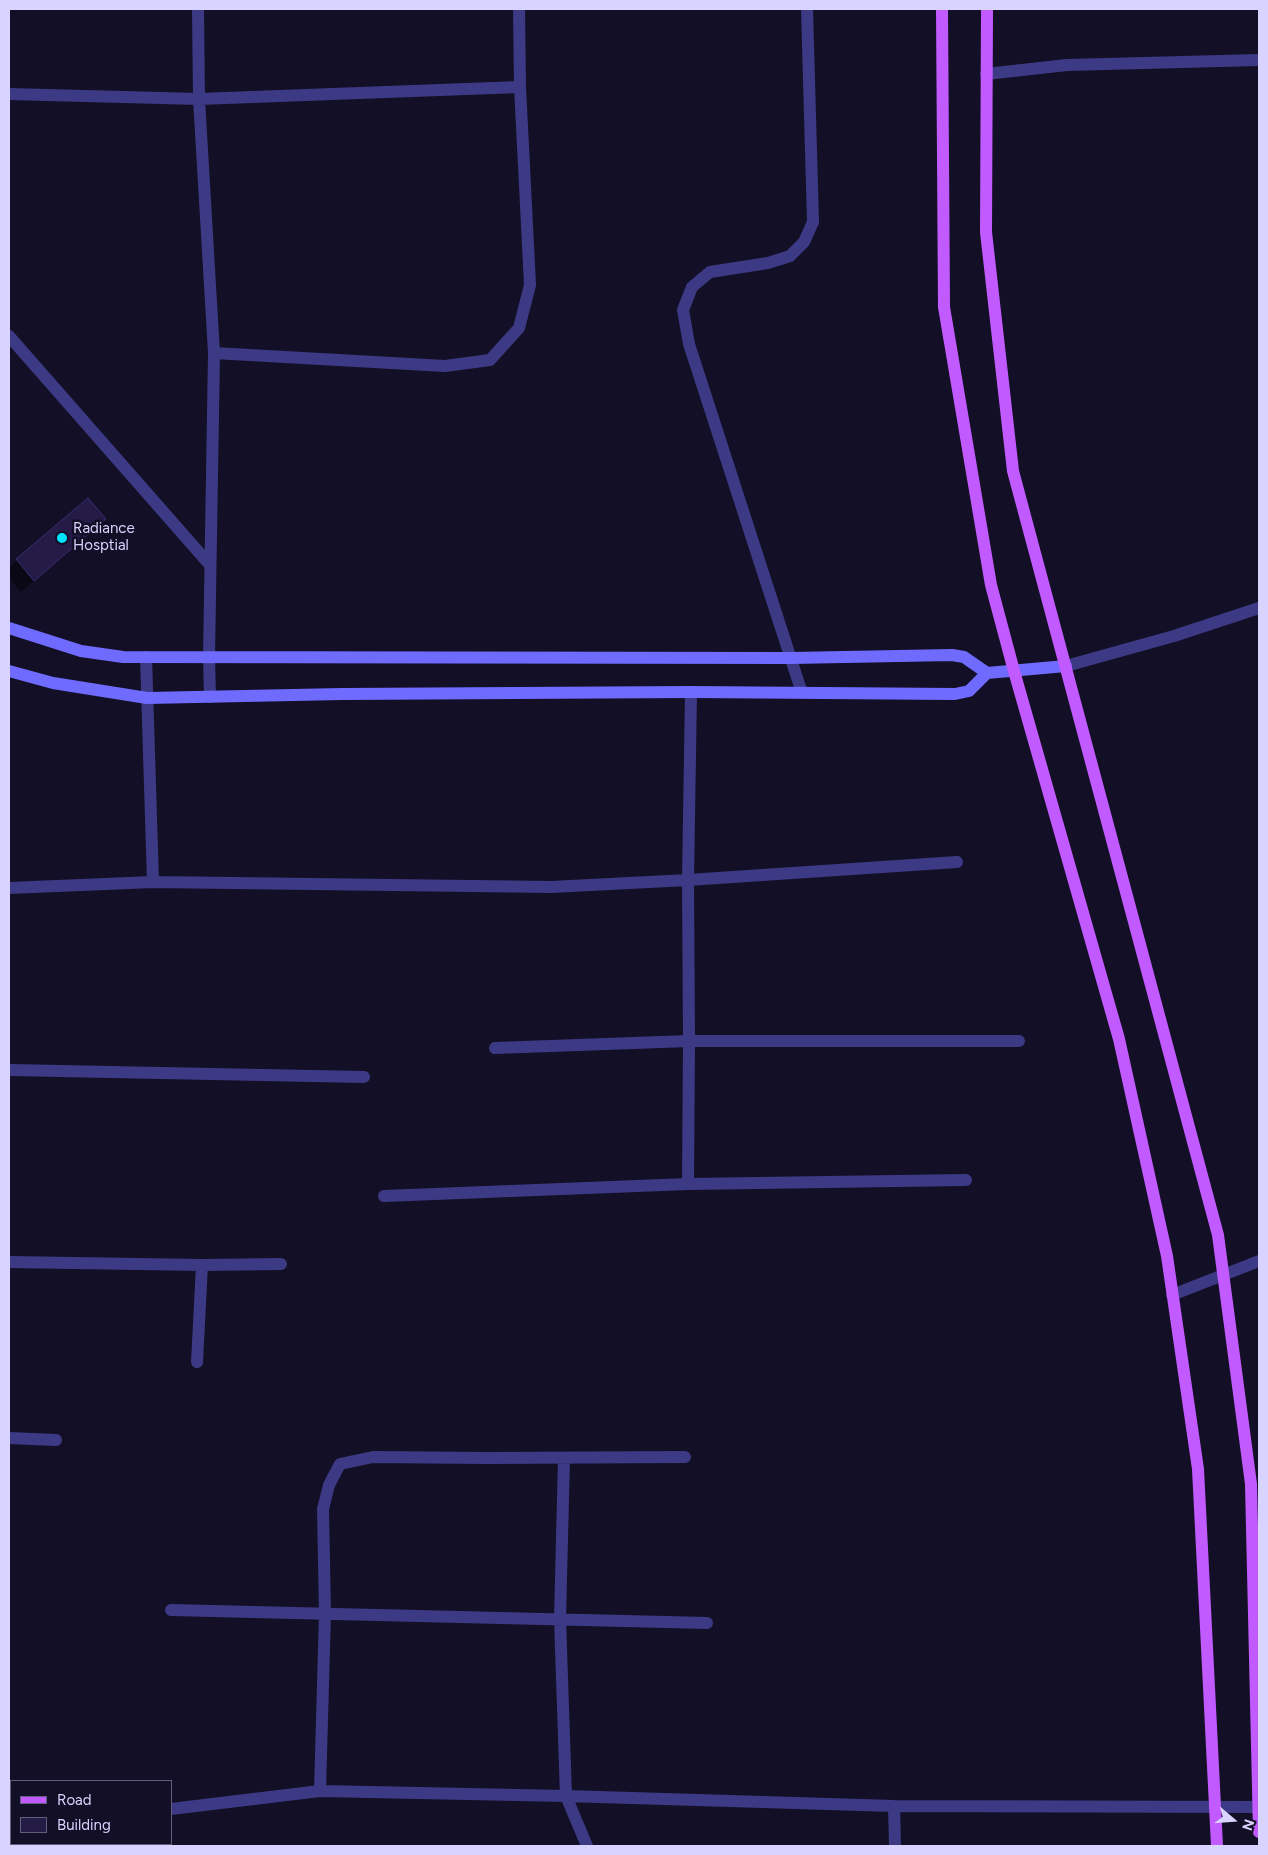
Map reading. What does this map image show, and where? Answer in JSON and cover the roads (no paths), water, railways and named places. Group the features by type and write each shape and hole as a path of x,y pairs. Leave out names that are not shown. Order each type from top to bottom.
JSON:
{"main road":[{"path":"942,9 944,307 991,585 1119,1039 1167,1256 1198,1469 1217,1846"},
{"path":"987,9 986,232 1013,471 1218,1235 1251,1484 1256,1585 1259,1832"}],"street":[{"path":"198,9 199,99 214,353 210,565 210,696"},
{"path":"214,353 445,366 490,360 519,328 530,285 520,87 519,9"},
{"path":"802,693 689,344 683,310 692,287 710,272 768,263 790,256 804,242 813,222 807,9"},
{"path":"986,74 1067,65 1259,60"},
{"path":"9,94 199,99 520,87"},
{"path":"9,336 210,565"},
{"path":"9,628 81,651 123,657 791,658 952,654 964,656 987,673 1066,666 1174,636 1259,608"},
{"path":"146,657 153,882"},
{"path":"9,671 53,683 147,698 342,694 690,692 955,694 969,691 987,673"},
{"path":"688,1184 690,692"},
{"path":"9,888 153,882 551,887 957,862"},
{"path":"495,1048 690,1041 1019,1041"},
{"path":"9,1070 364,1076"},
{"path":"384,1196 688,1184 966,1180"},
{"path":"1172,1295 1259,1261"},
{"path":"9,1262 202,1265 281,1264"},
{"path":"197,1362 202,1265"},
{"path":"9,1438 56,1440"},
{"path":"320,1791 324,1613 323,1509 329,1486 340,1464 372,1457 685,1457"},
{"path":"564,1458 560,1619 566,1796 587,1846"},
{"path":"171,1610 707,1623"},
{"path":"172,1809 320,1791 894,1806 1259,1807"},
{"path":"894,1806 895,1846"}],"place":[{"name":"Radiance Hosptial","path":"62,538"}]}
